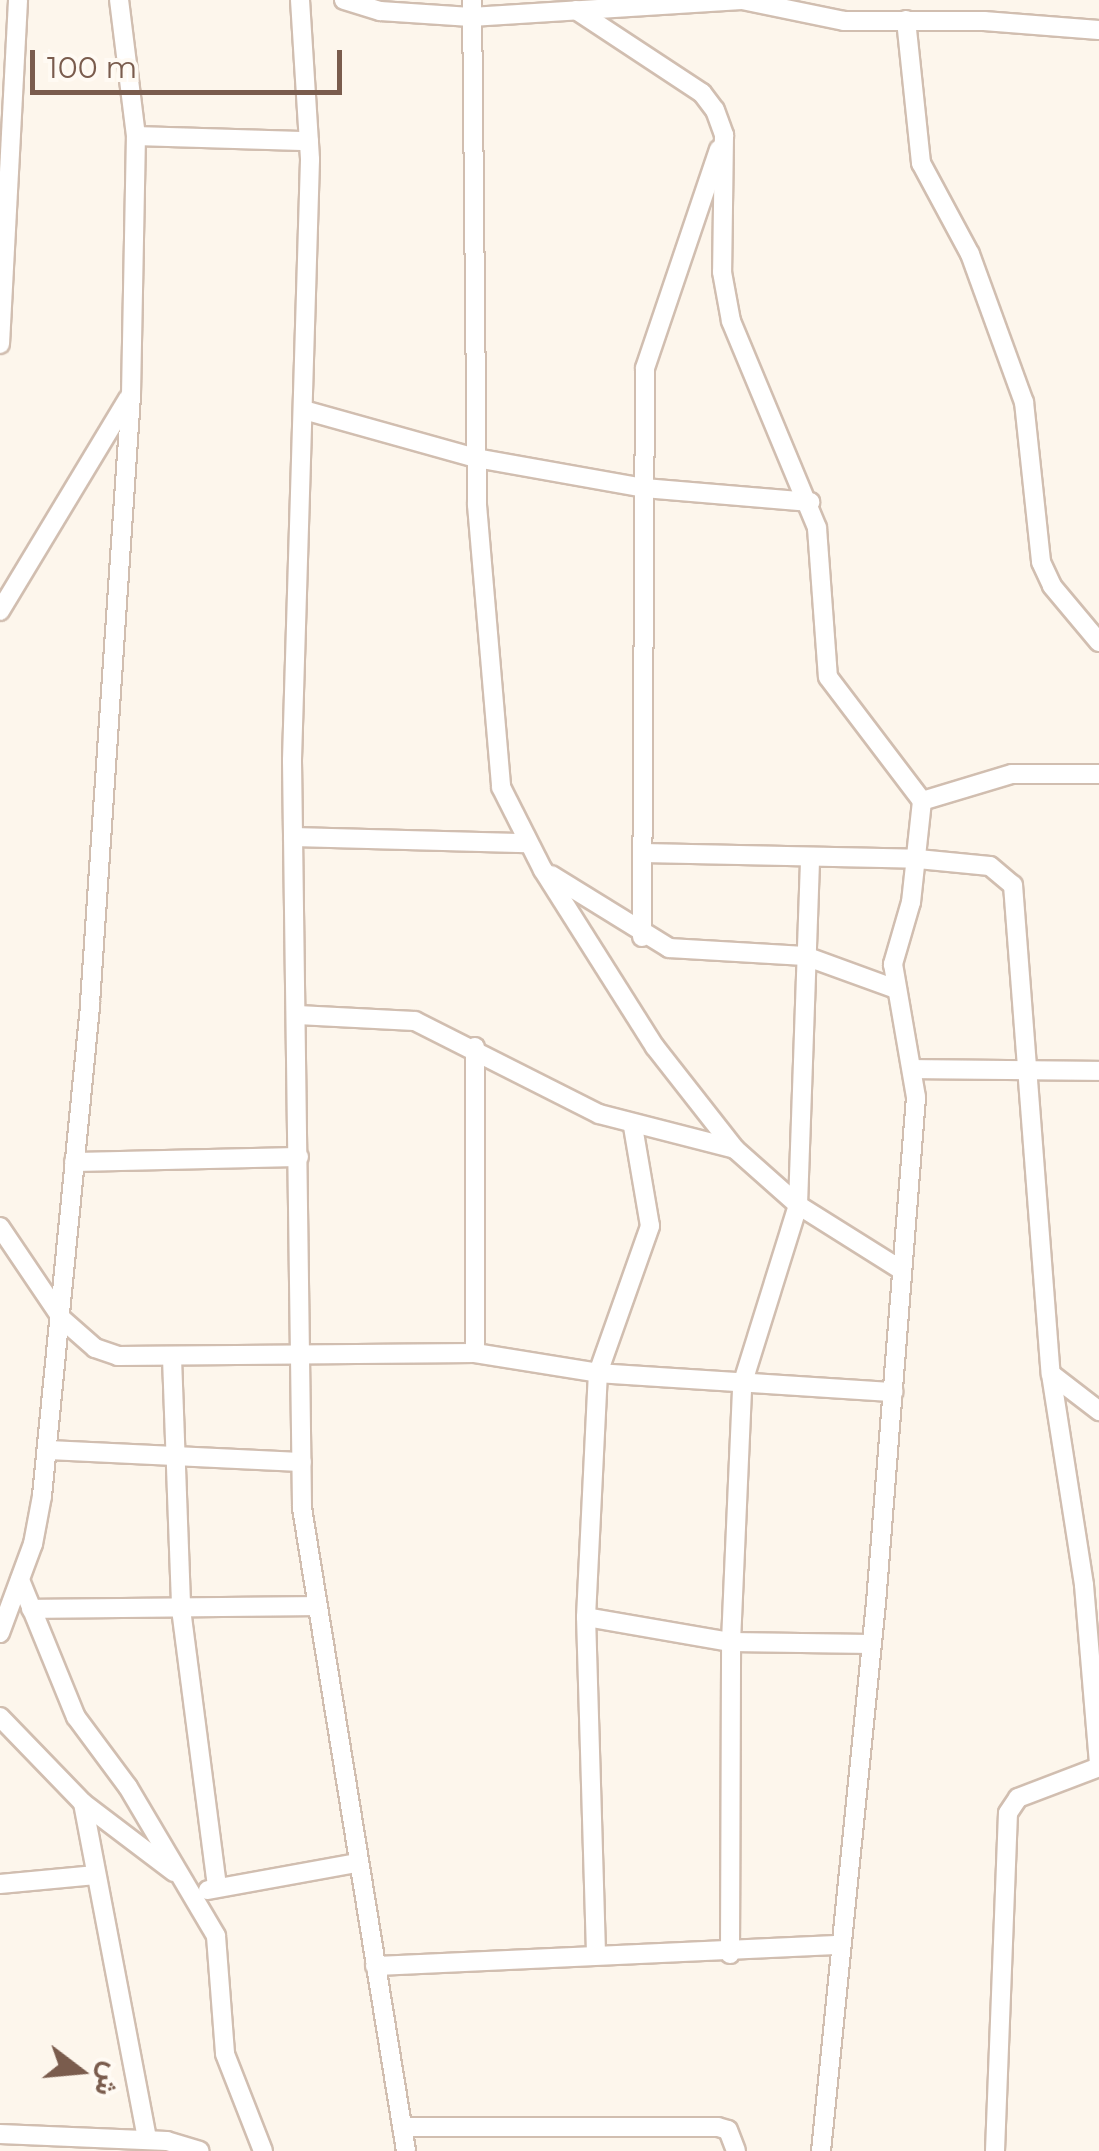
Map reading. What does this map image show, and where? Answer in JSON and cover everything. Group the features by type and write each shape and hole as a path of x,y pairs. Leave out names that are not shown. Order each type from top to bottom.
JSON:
{"street":[{"path":"0,344 18,0"},
{"path":"0,1633 33,1544 62,1319 131,394 136,136 119,0"},
{"path":"300,0 308,141 293,837 302,1462 313,1606 406,2151"},
{"path":"344,0 380,10 576,10 741,0 800,6 844,21 906,20 937,10 1099,30"},
{"path":"472,8 476,458 494,757 528,843 543,870 655,1047 735,1150 798,1205 900,1269"},
{"path":"576,10 702,93 724,135 722,272 730,320 810,502 828,677 922,801 918,859 893,988 914,1069 893,1392 821,2151"},
{"path":"906,20 921,164 976,267 1024,402 1041,562 1052,586 1099,642"},
{"path":"642,937 646,368 724,135"},
{"path":"136,136 308,141"},
{"path":"1,607 131,394"},
{"path":"304,410 476,458 644,488 810,502"},
{"path":"0,578 1,607"},
{"path":"922,801 1012,774 1099,774"},
{"path":"293,837 528,843"},
{"path":"643,852 918,859 990,866 1013,884 1051,1374 1084,1585 1099,1765 1018,1798 1008,1813 995,2151"},
{"path":"730,1954 731,1642 742,1385 798,1205 810,857"},
{"path":"543,870 642,937 692,951 804,956 893,988"},
{"path":"297,1015 414,1021 475,1047 632,1126 735,1150"},
{"path":"475,1047 475,1353"},
{"path":"914,1069 1030,1074 1099,1070"},
{"path":"596,1952 586,1617 598,1373 650,1226 632,1126"},
{"path":"74,1162 299,1157"},
{"path":"0,1227 62,1319 95,1348 118,1356 475,1353 598,1373 893,1392"},
{"path":"172,1358 172,1456 181,1609 217,1888"},
{"path":"1051,1374 1099,1412"},
{"path":"47,1450 302,1462"},
{"path":"20,1580 76,1717 187,1886 223,1962 226,2054 263,2151"},
{"path":"31,1609 313,1606"},
{"path":"586,1617 731,1642 871,1644"},
{"path":"0,1717 82,1803 187,1886 217,1888 356,1863"},
{"path":"82,1803 146,2140"},
{"path":"0,1884 96,1874"},
{"path":"376,1966 596,1952 730,1954 838,1945"},
{"path":"402,2127 718,2127 728,2130 736,2151"},
{"path":"0,2134 146,2140 200,2151"}]}
